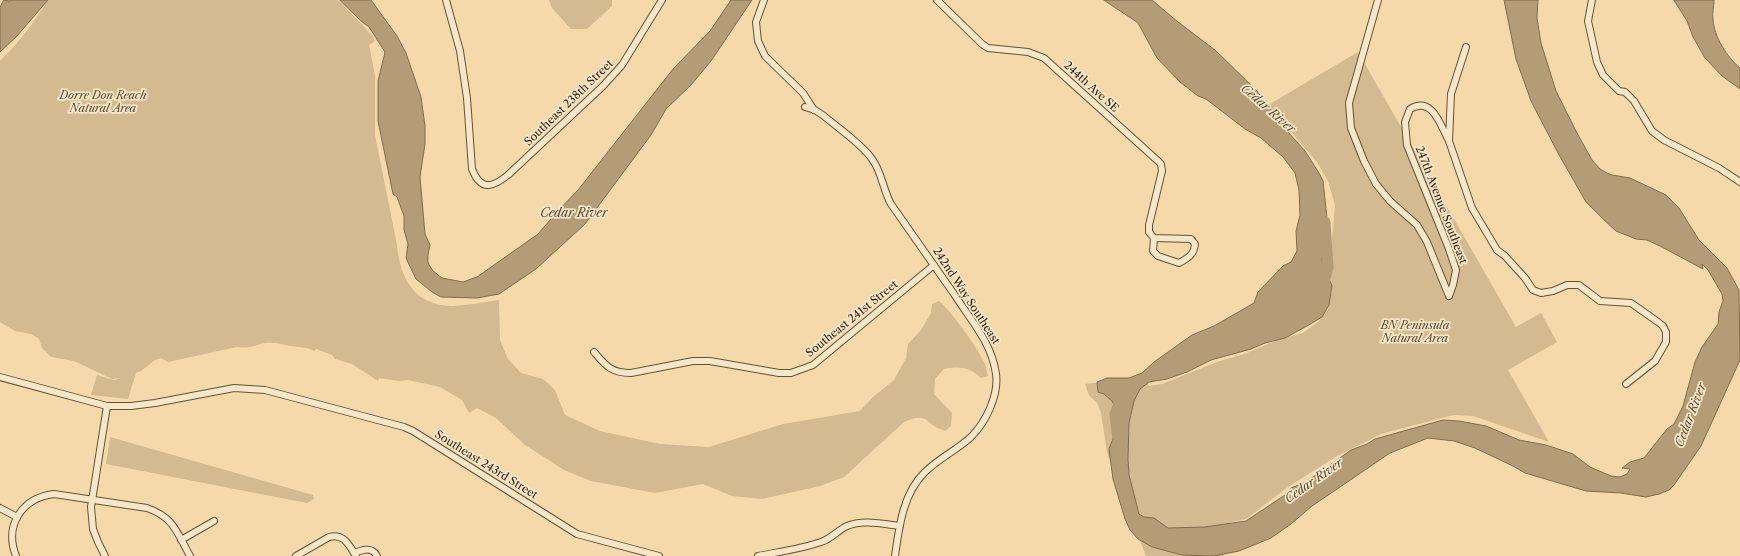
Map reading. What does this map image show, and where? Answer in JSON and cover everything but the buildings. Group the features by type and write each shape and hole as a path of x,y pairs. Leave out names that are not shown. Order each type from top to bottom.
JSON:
{"street":[{"name":"Southeast 238th Street","path":"446,0 462,64 467,98 472,169 480,183 487,185 498,183 508,176 603,86 622,65 662,0"},
{"path":"764,0 756,22 758,41 765,56 803,93 814,110"},
{"name":"244th Ave SE","path":"937,0 988,48 1028,52 1044,58 1161,164 1162,171 1149,224 1149,232 1154,238 1153,251 1158,256 1179,263 1192,255 1195,250 1195,244 1191,239 1154,238"},
{"name":"247th Avenue Southeast","path":"1378,0 1348,103 1351,128 1364,161 1376,184 1390,201 1417,225 1427,242 1449,296 1456,270 1407,145 1405,122 1410,109 1416,105 1427,106 1432,110 1449,141"},
{"path":"1592,0 1588,21 1597,62 1603,74 1619,91 1625,92 1634,101 1652,131 1664,140 1719,168 1740,182"},
{"path":"1466,47 1451,94 1449,141 1472,208 1497,250 1505,256 1525,278 1533,290 1541,293 1553,291 1567,285 1579,285 1600,301 1631,303 1663,326 1666,332 1666,342 1655,361 1626,384"},
{"name":"242nd Way Southeast","path":"805,107 814,110 826,118 872,158 891,204 988,345 996,375 995,391 991,404 980,427 970,437 926,471 917,480 910,494 900,526 895,556"},
{"name":"Southeast 241st Street","path":"594,352 607,367 621,373 631,373 693,361 710,361 780,373 791,373 813,365 934,266"},
{"name":"Southeast 243rd Street","path":"0,377 107,406 131,406 234,388 265,390 404,427 413,431 577,534 659,556"},
{"path":"105,556 93,529 91,516 92,499 107,406"},
{"path":"16,556 12,546 12,537 17,517 30,502 46,495 58,494 147,508 158,512 170,521 190,556"},
{"path":"0,508 17,517"},
{"path":"182,540 214,521"},
{"path":"758,556 820,543 830,539 847,526 871,523 900,526"},
{"path":"296,556 329,537 335,536 347,541 355,554 366,549 374,551 377,556"}],"green space":[{"name":"Dorre Don Reach Natural Area","path":"48,0 337,0 340,2 371,34 375,41 369,45 375,75 375,135 399,257 406,279 419,296 440,305 453,306 499,300 500,340 508,359 521,373 543,379 555,390 565,415 600,431 660,444 709,447 783,424 860,411 873,397 894,380 906,358 908,344 921,330 931,313 932,304 939,301 957,321 971,340 985,364 988,376 981,378 977,374 964,368 954,368 944,369 935,379 934,394 952,413 951,426 945,431 923,418 912,419 904,422 844,477 820,486 762,499 732,496 703,484 655,493 591,481 564,470 525,445 496,418 477,408 469,413 462,400 440,387 408,380 399,381 379,378 378,381 352,364 335,359 332,355 316,349 315,351 278,343 237,347 168,362 161,358 155,360 141,371 130,375 136,373 128,399 91,395 97,375 114,380 122,378 112,379 74,361 51,357 42,348 39,339 31,334 15,331 0,322 0,61 26,32"},
{"path":"549,0 612,0 612,6 587,29 571,29 552,8"},
{"name":"BN Peninsula Natural Area","path":"1358,52 1516,327 1541,313 1557,342 1508,370 1549,442 1473,416 1454,415 1381,434 1337,456 1288,487 1246,519 1228,523 1234,533 1223,556 1146,556 1107,452 1101,413 1097,403 1089,395 1085,384 1144,377 1149,386 1162,384 1217,362 1247,353 1280,339 1303,333 1319,321 1328,309 1332,291 1330,262 1335,205 1328,181 1317,162 1268,105"},
{"path":"110,437 313,495 314,499 307,503 106,464"}],"water":[{"path":"4,0 48,0 17,36 0,52 0,8"},
{"name":"Cedar River","path":"340,0 371,0 397,36 406,53 421,97 425,126 425,144 420,177 425,234 430,245 428,263 433,271 442,278 463,282 477,277 538,234 578,190 673,69 710,31 731,0 752,0 711,61 691,85 666,109 651,135 585,224 536,269 499,294 477,298 441,297 432,292 416,279 406,258 408,244 404,230 404,216 397,197 393,194 378,121 378,81 385,52 369,27"},
{"path":"1104,0 1152,0 1215,50 1256,90 1288,132 1305,151 1323,181 1327,218 1326,237 1322,260 1332,286 1329,305 1322,317 1285,338 1211,360 1187,372 1167,379 1149,382 1140,389 1134,401 1129,423 1128,459 1129,475 1139,514 1144,517 1154,518 1168,528 1205,527 1246,521 1285,495 1291,488 1306,482 1351,450 1367,444 1375,439 1443,420 1459,421 1486,426 1519,440 1546,445 1573,454 1590,467 1611,476 1620,477 1627,474 1630,469 1622,468 1630,462 1644,458 1667,429 1674,424 1683,406 1695,362 1702,347 1718,324 1719,312 1723,301 1722,294 1708,270 1702,264 1703,269 1647,240 1636,239 1616,231 1586,202 1531,101 1516,59 1504,0 1538,0 1537,18 1541,43 1556,91 1592,160 1600,169 1607,173 1630,178 1666,195 1679,208 1699,240 1727,268 1739,290 1740,360 1701,446 1674,485 1669,490 1646,497 1621,493 1586,491 1525,473 1475,448 1454,441 1428,438 1390,453 1312,506 1291,524 1271,538 1239,551 1214,556 1182,555 1152,547 1138,539 1130,530 1125,519 1113,479 1109,449 1116,431 1118,414 1112,401 1104,394 1098,392 1097,382 1107,378 1129,378 1142,373 1154,362 1192,335 1214,326 1254,303 1258,292 1283,266 1291,262 1297,251 1296,231 1300,215 1299,190 1295,173 1283,157 1261,138 1245,129 1206,99 1198,96 1180,82 1157,58 1138,23"},
{"path":"1674,0 1714,0 1713,17 1716,33 1730,58 1740,68 1740,89 1722,76 1705,58 1693,37 1687,21"}],"waterway":[{"name":"Cedar River","path":"1323,286 1328,268 1325,222"},
{"name":"Cedar River","path":"1118,440 1115,414 1122,397"}]}
